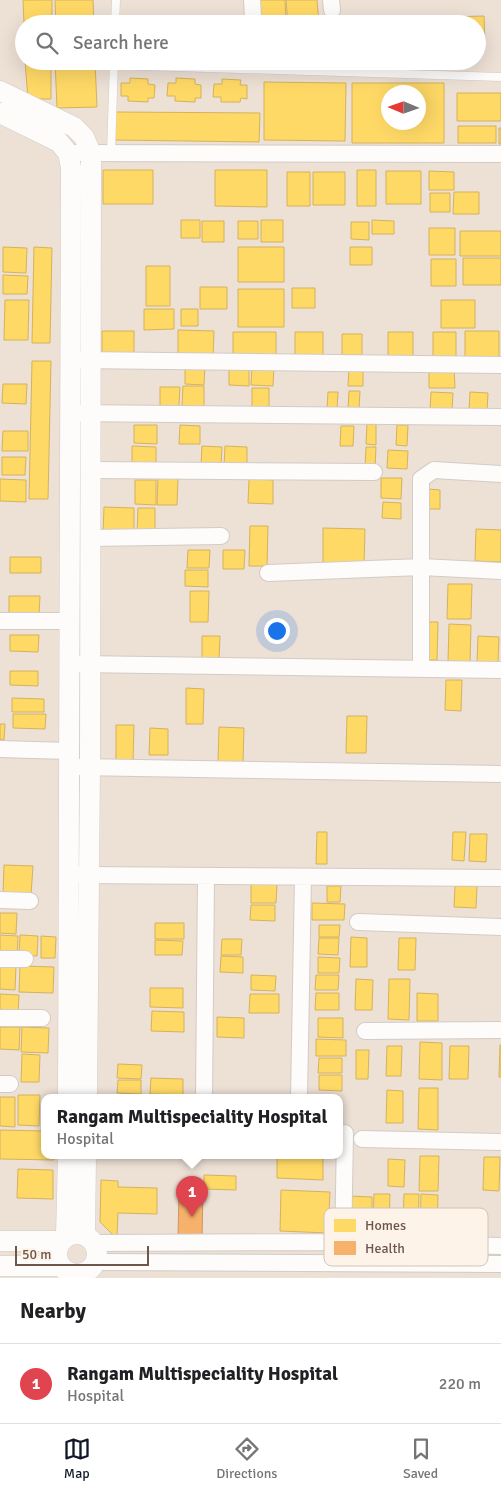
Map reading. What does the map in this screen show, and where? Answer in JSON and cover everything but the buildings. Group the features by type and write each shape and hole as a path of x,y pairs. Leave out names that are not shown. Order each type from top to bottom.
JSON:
{"street":[{"path":"252,0 253,15"},
{"path":"0,91 74,127 84,138 91,153 90,767 80,875 68,1094"},
{"path":"0,113 59,142 68,153 72,167 69,759 80,875 87,1094"},
{"path":"68,153 501,154"},
{"path":"71,360 501,364"},
{"path":"70,413 501,417"},
{"path":"90,470 374,472"},
{"path":"421,669 421,479 434,470 501,474"},
{"path":"90,538 221,536"},
{"path":"268,573 421,568 501,571"},
{"path":"0,621 69,621"},
{"path":"68,664 501,670"},
{"path":"0,749 69,759 90,767 501,774"},
{"path":"80,875 501,878"},
{"path":"204,1094 206,877"},
{"path":"299,1094 303,877"},
{"path":"0,900 30,901"},
{"path":"358,922 501,926"},
{"path":"0,959 25,959"},
{"path":"0,1018 42,1018"},
{"path":"365,1030 501,1030"},
{"path":"344,1208 345,1133"},
{"path":"362,1139 501,1142"},
{"path":"68,1159 82,1252"},
{"path":"0,1266 80,1274 86,1159"},
{"path":"0,1241 82,1252 324,1263"},
{"path":"64,1272 57,1253 324,1243"},
{"path":"488,1246 501,1246"},
{"path":"488,1264 501,1264"}],"lane":[{"path":"115,15 116,0"},
{"path":"111,153 114,70"},
{"path":"308,70 501,77"}],"shaded area":[{"path":"0,0 501,0 501,1278 0,1278"}],"place":[{"name":"Rangam Multispeciality Hospital","path":"192,1217"}]}
